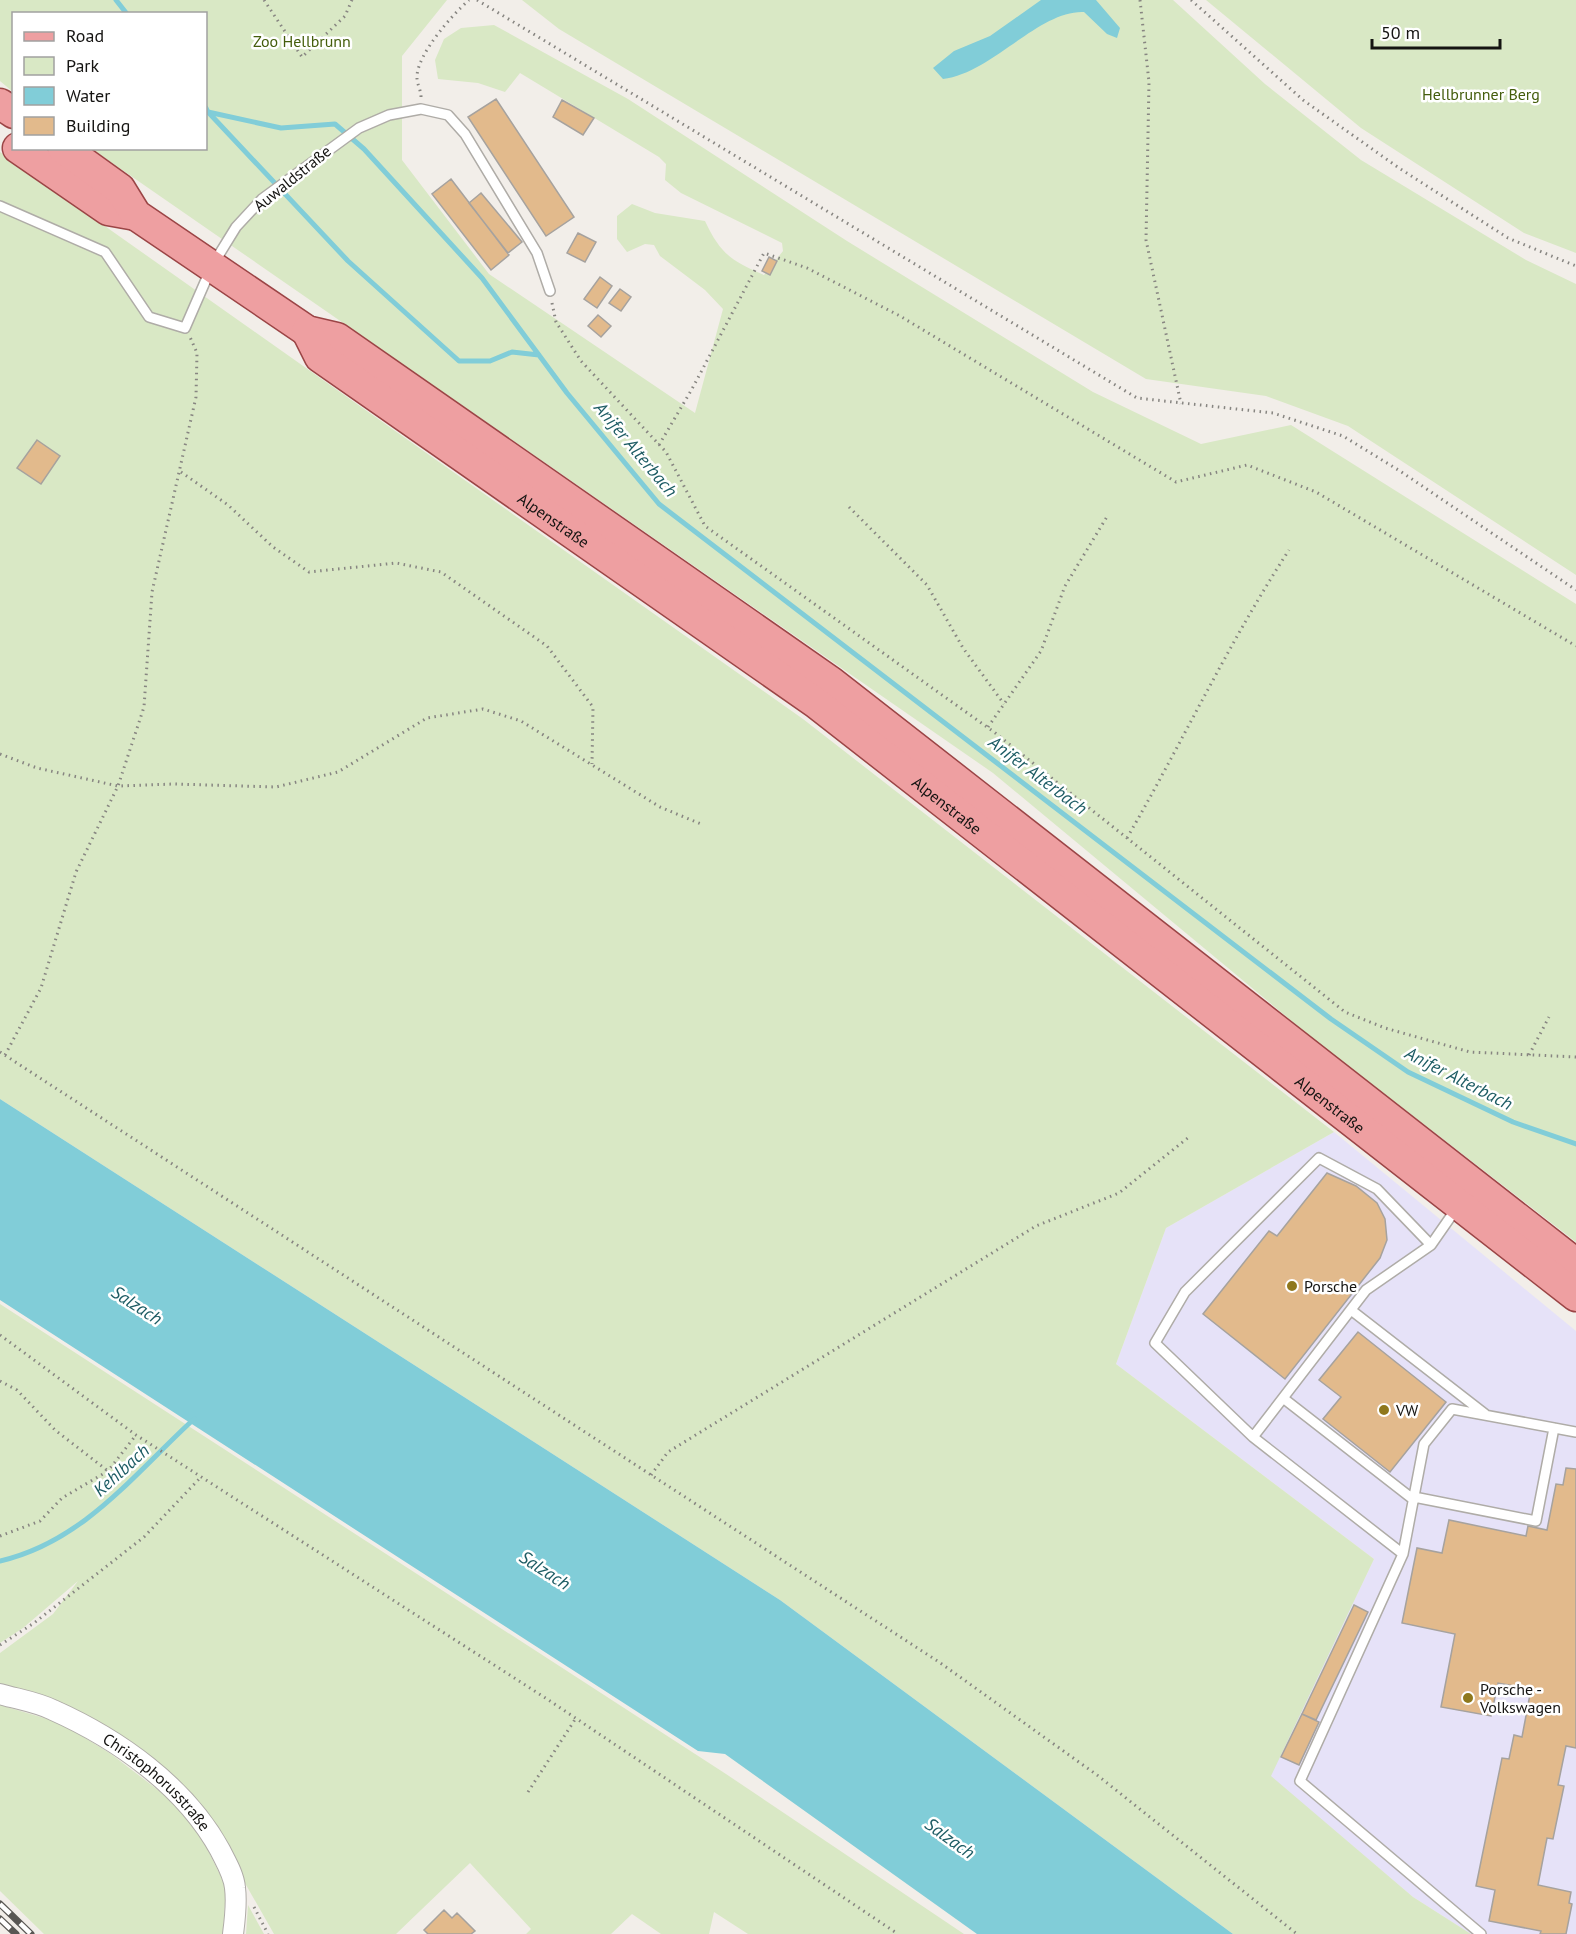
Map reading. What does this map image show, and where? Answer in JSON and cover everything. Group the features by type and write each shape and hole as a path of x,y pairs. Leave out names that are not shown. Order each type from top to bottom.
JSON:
{"main road":[{"name":"Alpenstraße","path":"21,150 108,210 136,215 307,332 337,338 831,682 1576,1264"},
{"name":"Alpenstraße","path":"66,150 120,189 136,215"},
{"name":"Alpenstraße","path":"307,332 320,357 816,703 1576,1296"}],"street":[{"name":"Christophorusstraße","path":"0,1694 51,1709 99,1734 144,1766 184,1801 207,1829 231,1872 235,1887 233,1934"}],"lane":[{"name":"Auwaldstraße","path":"185,328 212,266 236,227 262,199 359,128 389,115 421,109 448,115 465,134 537,253 550,291"},
{"path":"0,206 105,252 149,317 185,328"},
{"path":"1404,1554 1253,1437 1155,1343 1185,1292 1319,1158 1377,1189 1431,1245"},
{"path":"1253,1437 1366,1290 1431,1245 1459,1205"},
{"path":"1351,1310 1487,1416"},
{"path":"1282,1398 1414,1498 1536,1521 1554,1428"},
{"path":"1481,1934 1300,1781 1404,1554 1424,1444 1452,1409 1576,1432"}],"path":[{"path":"264,0 302,57 345,16 352,0"},
{"path":"421,109 421,88 417,77 426,53 448,18 470,0"},
{"path":"477,0 1137,398 1273,413 1343,436 1400,471 1576,590"},
{"path":"1140,0 1149,82 1146,240 1181,404"},
{"path":"1191,0 1304,100 1399,168 1508,238 1576,266"},
{"path":"659,445 692,389 764,253 807,268 900,316 1176,482 1247,465 1316,492 1576,646"},
{"path":"550,291 556,322 582,361 659,445 705,526 988,727 1345,1012 1385,1028 1470,1052 1576,1057"},
{"path":"5,1055 41,988 76,872 118,786 144,707 152,592 181,472 196,397 197,352 185,328"},
{"path":"181,472 228,505 273,547 309,572 396,563 441,572 547,646 593,707 592,764"},
{"path":"849,507 927,585 963,648 1004,704"},
{"path":"988,727 1041,651 1065,586 1108,515"},
{"path":"1127,839 1166,771 1249,612 1289,550"},
{"path":"0,754 37,768 118,786 174,784 276,787 338,772 427,718 483,709 521,721 660,807 701,824"},
{"path":"1529,1055 1549,1017"},
{"path":"0,1052 939,1662 1098,1774 1297,1934"},
{"path":"651,1476 669,1452 1036,1226 1119,1193 1189,1137"},
{"path":"0,1335 136,1435 576,1718 897,1934"},
{"path":"0,1381 17,1390 55,1430 108,1471"},
{"path":"0,1536 40,1521 62,1498 108,1471 136,1435"},
{"path":"0,1645 34,1623 144,1537 201,1477"},
{"path":"528,1792 576,1718"}],"shaded area":[{"path":"1334,1132 1576,1331 1576,1934 1471,1934 1413,1897 1270,1776 1374,1559 1116,1364 1166,1228"}],"green space":[{"name":"Zoo Hellbrunn","path":"0,0 447,0 402,56 402,160 489,274 695,413 723,309 705,290 660,256 654,245 645,244 627,252 617,239 617,216 632,204 655,213 705,221 716,241 728,255 764,275 783,251 782,243 681,193 665,180 666,164 659,157 520,73 505,92 478,83 438,79 435,60 444,39 461,28 494,25 628,99 847,241 1093,392 1201,444 1291,425 1576,604 1576,1242 1311,1037 993,773 93,150 207,150 207,12 12,12 12,91 0,81"},
{"path":"522,0 1173,0 1265,84 1361,160 1526,260 1576,284 1576,575 1348,426 1266,396 1146,379 559,29"},
{"name":"Hellbrunner Berg","path":"1206,0 1576,0 1576,253 1524,233 1361,128"},
{"path":"0,152 803,719 1334,1132 1166,1228 1116,1364 1374,1559 1271,1776 1413,1897 1471,1934 1233,1934 780,1600 0,1099"},
{"path":"0,1304 726,1774 964,1934 748,1934 714,1912 709,1934 661,1934 632,1914 611,1934 526,1934 531,1929 470,1863 396,1934 274,1934 200,1804 140,1753 0,1686 0,1653 53,1614 78,1581 23,1628 0,1643"},
{"path":"0,1705 61,1723 111,1754 171,1800 203,1840 226,1887 223,1934 44,1934 0,1891"},
{"path":"248,1905 264,1934 246,1934"}],"water":[{"path":"1041,0 1096,0 1120,28 1117,38 1107,34 1084,12 1067,14 1050,21 979,66 961,74 943,79 933,68 954,51 990,36"},
{"name":"Salzach","path":"0,1099 780,1600 1233,1934 977,1934 725,1754 698,1751 0,1300"}],"building":[{"path":"496,99 574,217 546,236 468,117"},
{"path":"562,100 594,118 583,135 553,117"},
{"path":"451,179 509,255 491,270 432,194"},
{"path":"481,193 522,242 508,253 469,203"},
{"path":"578,233 596,242 585,262 567,253"},
{"path":"769,257 777,261 770,275 762,271"},
{"path":"600,277 612,286 597,308 584,299"},
{"path":"620,289 631,297 621,311 609,303"},
{"path":"598,315 611,326 601,337 588,326"},
{"path":"37,440 60,456 41,484 17,468"},
{"name":"Porsche","path":"1327,1173 1356,1186 1377,1203 1385,1219 1387,1240 1380,1258 1285,1379 1203,1314 1269,1231 1277,1236"},
{"name":"VW","path":"1358,1332 1446,1402 1390,1472 1323,1419 1341,1397 1319,1380"},
{"name":"Porsche - Volkswagen","path":"1566,1468 1576,1469 1576,1748 1566,1746 1558,1785 1564,1786 1553,1839 1547,1838 1538,1885 1571,1892 1569,1903 1572,1904 1566,1934 1540,1934 1541,1931 1489,1921 1495,1890 1476,1886 1502,1758 1509,1759 1514,1735 1522,1737 1531,1689 1498,1683 1491,1716 1441,1707 1455,1634 1402,1623 1417,1548 1442,1553 1449,1520 1526,1536 1528,1526 1547,1530 1556,1484 1563,1485"},
{"path":"1354,1605 1368,1612 1316,1720 1302,1714"},
{"path":"1302,1714 1319,1722 1299,1765 1281,1757"},
{"path":"444,1910 452,1918 457,1913 475,1931 471,1934 428,1934 424,1930"}],"waterway":[{"name":"Anifer Alterbach","path":"116,0 125,12"},
{"name":"Anifer Alterbach","path":"207,110 281,128 335,124 364,149 482,278 567,393 659,504 1331,1019 1408,1072 1513,1122 1576,1144"},
{"name":"Anifer Alterbach","path":"209,113 348,261 459,361 490,361 512,352 539,355"},
{"name":"Kehlbach","path":"0,1561 30,1552 57,1539 82,1522 106,1504 194,1419"}],"railway":[{"path":"0,1904 31,1934"},
{"path":"0,1919 16,1934"}],"place":[{"name":"Porsche","path":"1292,1286"},
{"name":"VW","path":"1384,1410"},
{"name":"Porsche - Volkswagen","path":"1468,1698"}]}
